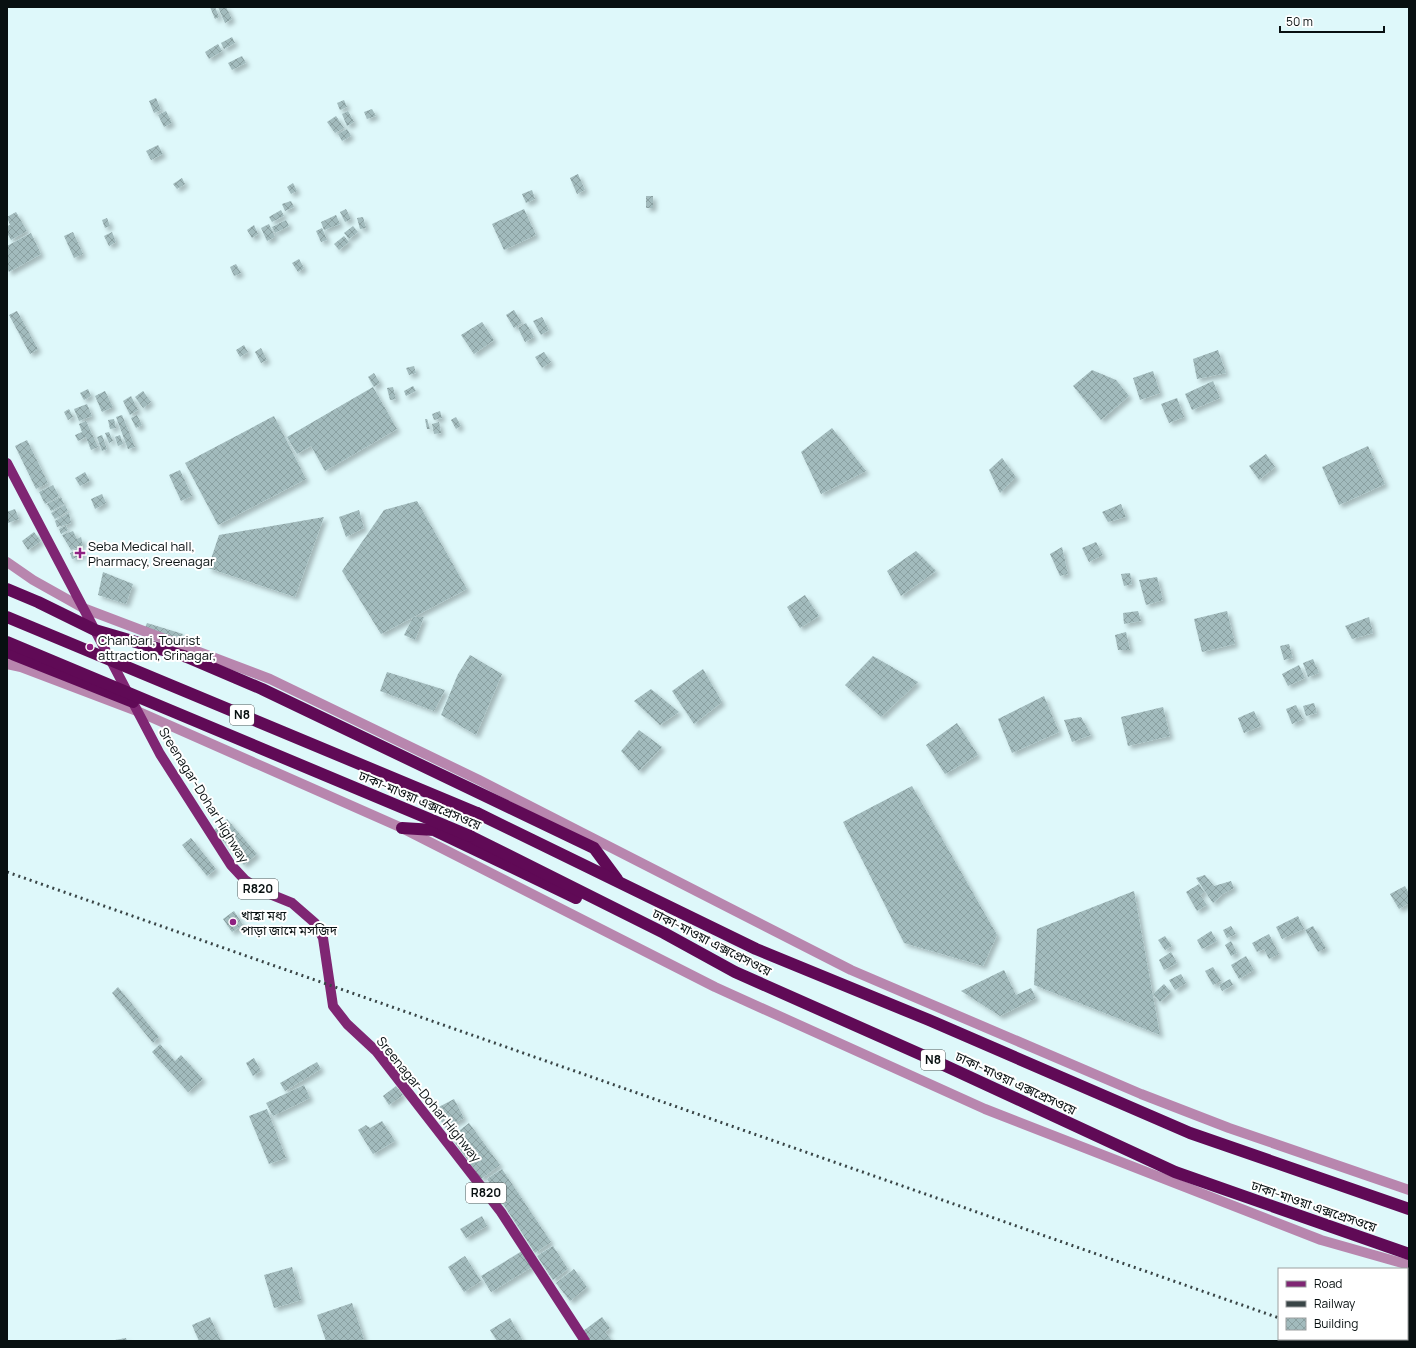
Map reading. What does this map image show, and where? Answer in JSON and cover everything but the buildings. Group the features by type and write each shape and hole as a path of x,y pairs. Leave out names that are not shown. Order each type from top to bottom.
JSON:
{"highway":[{"path":"7,589 38,602 95,630 188,652 594,848 619,881"},
{"name":"ঢাকা-মাওয়া এক্সপ্রেসওয়ে","path":"7,617 477,813 756,949 928,1020 1190,1133 1409,1209"},
{"name":"ঢাকা-মাওয়া এক্সপ্রেসওয়ে","path":"7,642 470,836 664,933 735,972 922,1055 1175,1172 1409,1254"},
{"path":"7,652 135,706"},
{"path":"402,828 434,830 585,902 615,908"}],"main road":[{"name":"Sreenagar-Dohar Highway","path":"7,463 160,754 231,865 245,880 260,890 292,903 315,923 323,938 333,1006 347,1024 376,1051 501,1212 585,1341"}],"street":[{"path":"7,562 33,580 84,608 188,652 270,678 479,780 850,970 1141,1094 1237,1130 1409,1190"},
{"path":"7,664 20,667 135,706 170,726 402,828 715,987 985,1109 1321,1240 1409,1265"}],"railway":[{"path":"7,872 1278,1318"}],"place":[{"name":"Seba Medical hall, Pharmacy, Sreenagar","path":"80,553"},
{"name":"Chanbari, Tourist attraction, Srinagar,","path":"90,647"},
{"name":"খাহ্রা মধ্য পাড়া জামে মসজিদ","path":"233,922"}]}
